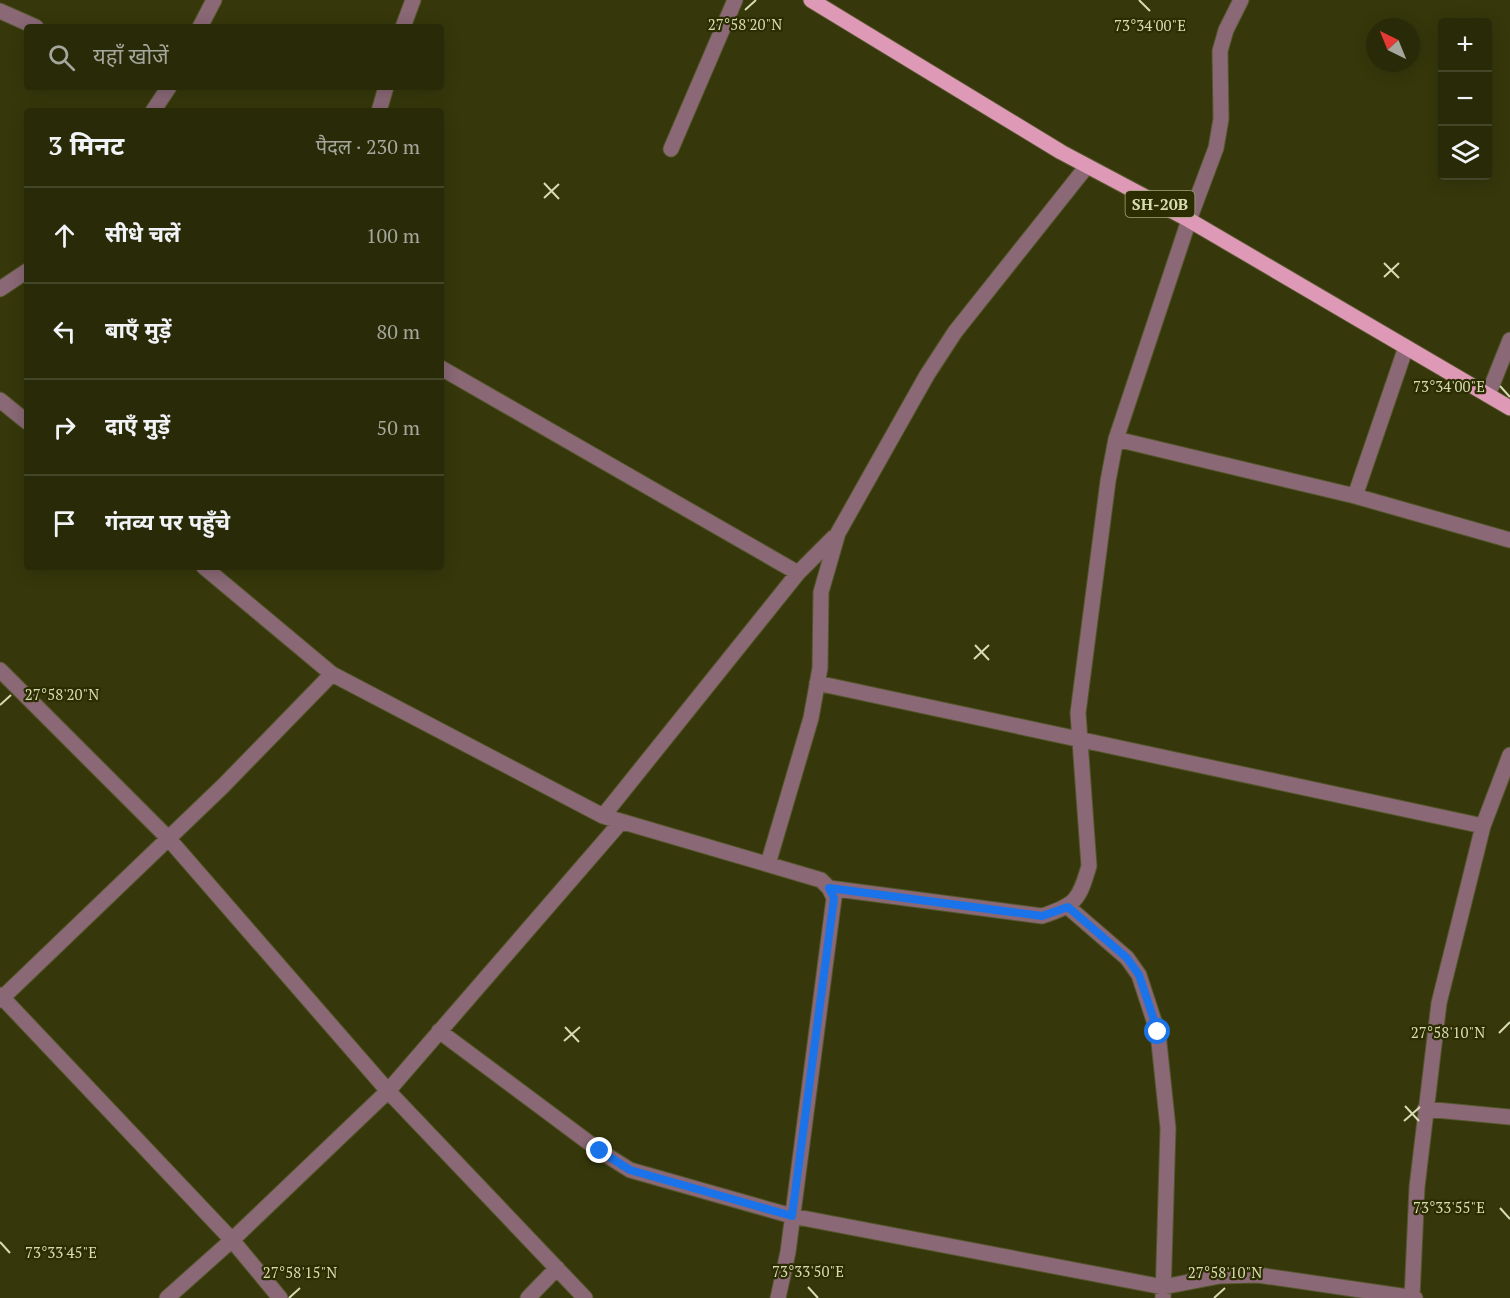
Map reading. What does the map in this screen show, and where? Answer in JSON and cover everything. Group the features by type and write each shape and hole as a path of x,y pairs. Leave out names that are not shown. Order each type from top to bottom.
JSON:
{"main road":[{"name":"SH-20B","path":"811,0 1088,166 1189,220 1510,408"}],"street":[{"path":"202,24 214,0"},
{"path":"404,24 413,0"},
{"path":"671,149 735,0"},
{"path":"829,888 1042,916 1068,907 1082,889 1089,866 1078,740 1082,682 1116,439 1189,220 1216,148 1221,119 1220,51 1226,30 1241,0"},
{"path":"0,11 29,24"},
{"path":"155,108 165,90"},
{"path":"380,108 385,90"},
{"path":"768,864 811,718 820,668 821,592 838,533 927,375 955,332 1088,166"},
{"path":"0,289 24,273"},
{"path":"1488,395 1510,340"},
{"path":"1355,496 1406,346"},
{"path":"444,369 461,377 798,573"},
{"path":"0,400 24,420"},
{"path":"1116,439 1355,496 1510,540"},
{"path":"603,816 798,573 838,533"},
{"path":"208,570 332,674 603,816 821,880 829,888 834,898 792,1216 778,1298"},
{"path":"0,670 168,838 388,1090 585,1298"},
{"path":"280,1298 232,1240 1,997 168,838 332,674"},
{"path":"817,682 1483,826"},
{"path":"439,1032 630,1170 792,1216 1163,1293 1220,1276 1258,1275 1413,1298 1425,1109 1438,1003 1483,826 1510,755"},
{"path":"167,1298 232,1240 388,1090 621,822"},
{"path":"1068,907 1127,958 1139,975 1158,1032 1168,1128 1163,1293"},
{"path":"1425,1109 1510,1117"},
{"path":"528,1298 557,1268"}],"route":[{"path":"600,1151 630,1170 792,1216 834,898 829,888 1042,916 1068,907 1127,958 1139,975 1158,1032"}]}
